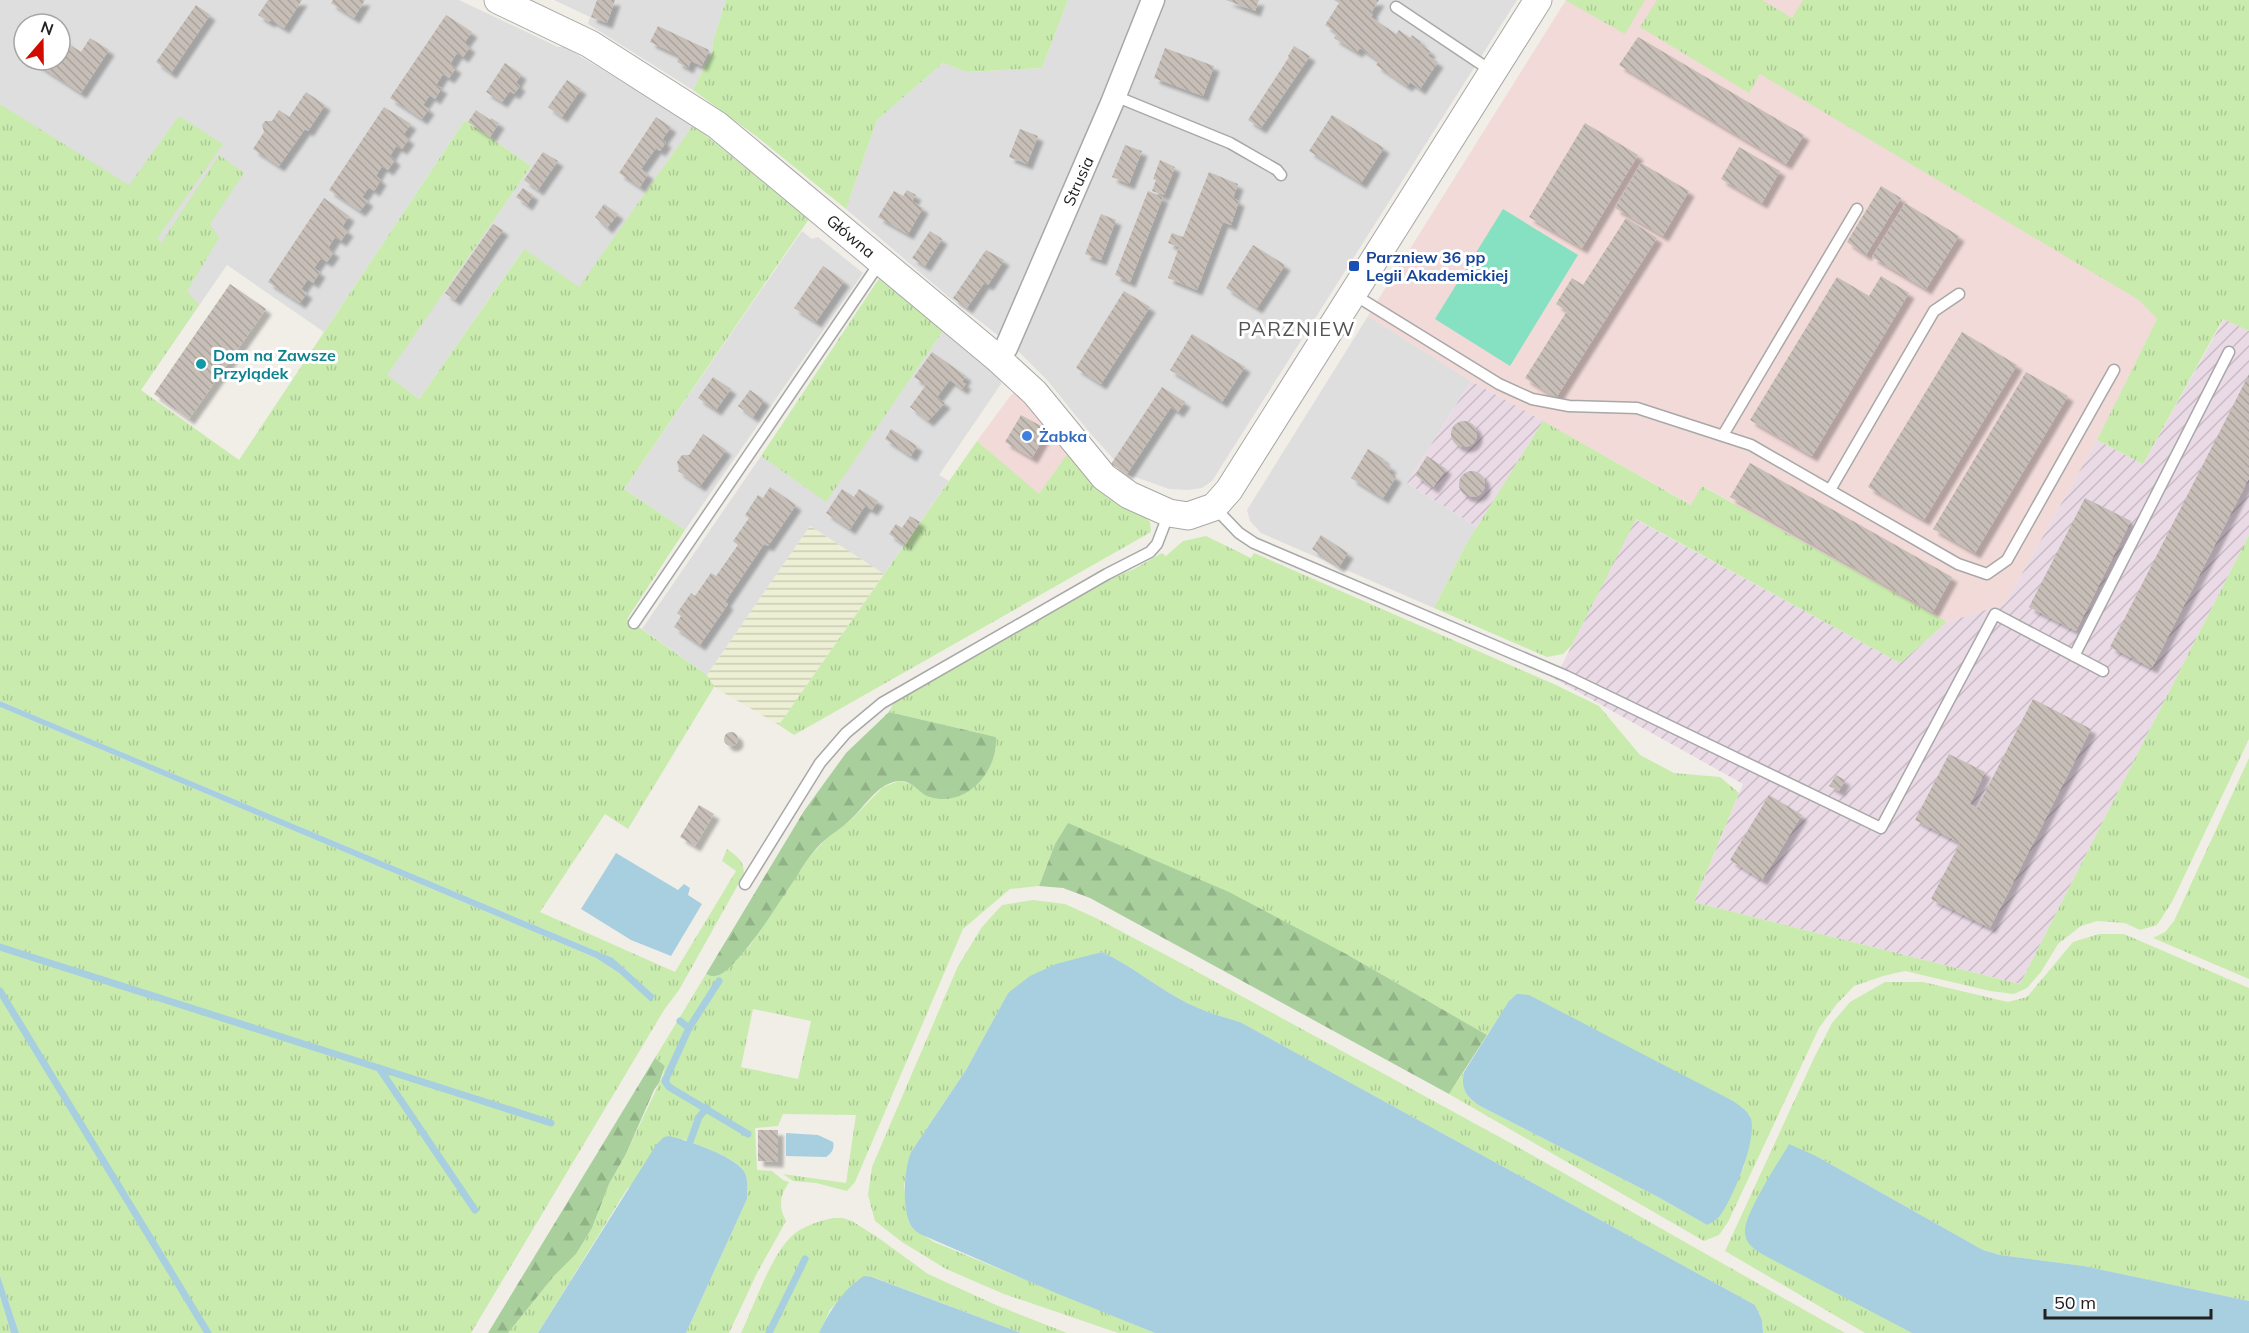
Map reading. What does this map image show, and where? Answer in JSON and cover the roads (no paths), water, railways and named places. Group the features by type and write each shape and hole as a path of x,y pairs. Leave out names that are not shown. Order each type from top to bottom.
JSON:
{"street":[{"name":"Główna","path":"498,0 590,44 717,125 997,358 1035,393 1110,483 1170,513"},
{"name":"Strusia","path":"997,358 1006,348 1115,96 1153,0"},
{"path":"1170,513 1188,516 1207,511 1223,499 1538,0"}],"lane":[{"path":"1396,7 1493,72"},
{"path":"1115,96 1230,143 1277,170 1281,175"},
{"path":"1723,435 1857,209"},
{"path":"634,622 881,261"},
{"path":"1353,294 1499,384 1533,399 1569,406 1637,408 1752,445 1958,564 1987,574 2007,560 2114,370"},
{"path":"1830,490 1934,311 1959,294"},
{"path":"2074,656 2229,352"},
{"path":"1214,507 1239,533 1254,543 1566,676 1881,828 1995,614 2103,671"},
{"path":"745,885 820,764 846,733 882,703 1107,574 1150,552 1157,544 1170,513"}],"water":[{"path":"0,701 613,958 655,996 651,1002 619,973 596,958 0,707"},
{"path":"616,853 678,890 684,884 690,888 688,895 702,904 671,956 631,940 581,909"},
{"path":"1102,952 1187,1003 1240,1022 1755,1305 1762,1320 1763,1333 1155,1333 920,1234 911,1226 906,1208 905,1178 911,1152 966,1070 1008,993 1030,976 1056,964"},
{"path":"1517,994 1529,995 1735,1102 1747,1112 1751,1119 1752,1129 1747,1155 1730,1198 1718,1218 1707,1225 1660,1198 1471,1100 1464,1088 1464,1072 1509,1001"},
{"path":"786,1133 818,1135 833,1142 833,1149 826,1157 786,1156"},
{"path":"669,1136 729,1159 743,1170 747,1184 747,1199 686,1333 538,1333 656,1145 664,1137"},
{"path":"1789,1144 1816,1156 1983,1250 2000,1255 2084,1266 2249,1301 2249,1333 1912,1333 1762,1254 1749,1243 1745,1233 1750,1214 1762,1188"},
{"path":"0,1276 19,1333 11,1333 0,1296"},
{"path":"864,1276 1021,1333 819,1333 838,1301"}],"waterway":[{"path":"0,947 551,1123"},
{"path":"719,981 689,1028 665,1081 669,1087 748,1134"},
{"path":"0,991 208,1333"},
{"path":"680,1021 689,1028"},
{"path":"379,1068 475,1210"},
{"path":"690,1142 699,1117 707,1108"},
{"path":"769,1333 805,1259"}],"place":[{"name":"Parzniew 36 pp Legii Akademickiej","path":"1354,266"},
{"name":"Dom na Zawsze Przylądek","path":"201,364"},
{"name":"Żabka","path":"1027,436"}],"district":[{"name":"PARZNIEW","path":"1297,328"}]}
